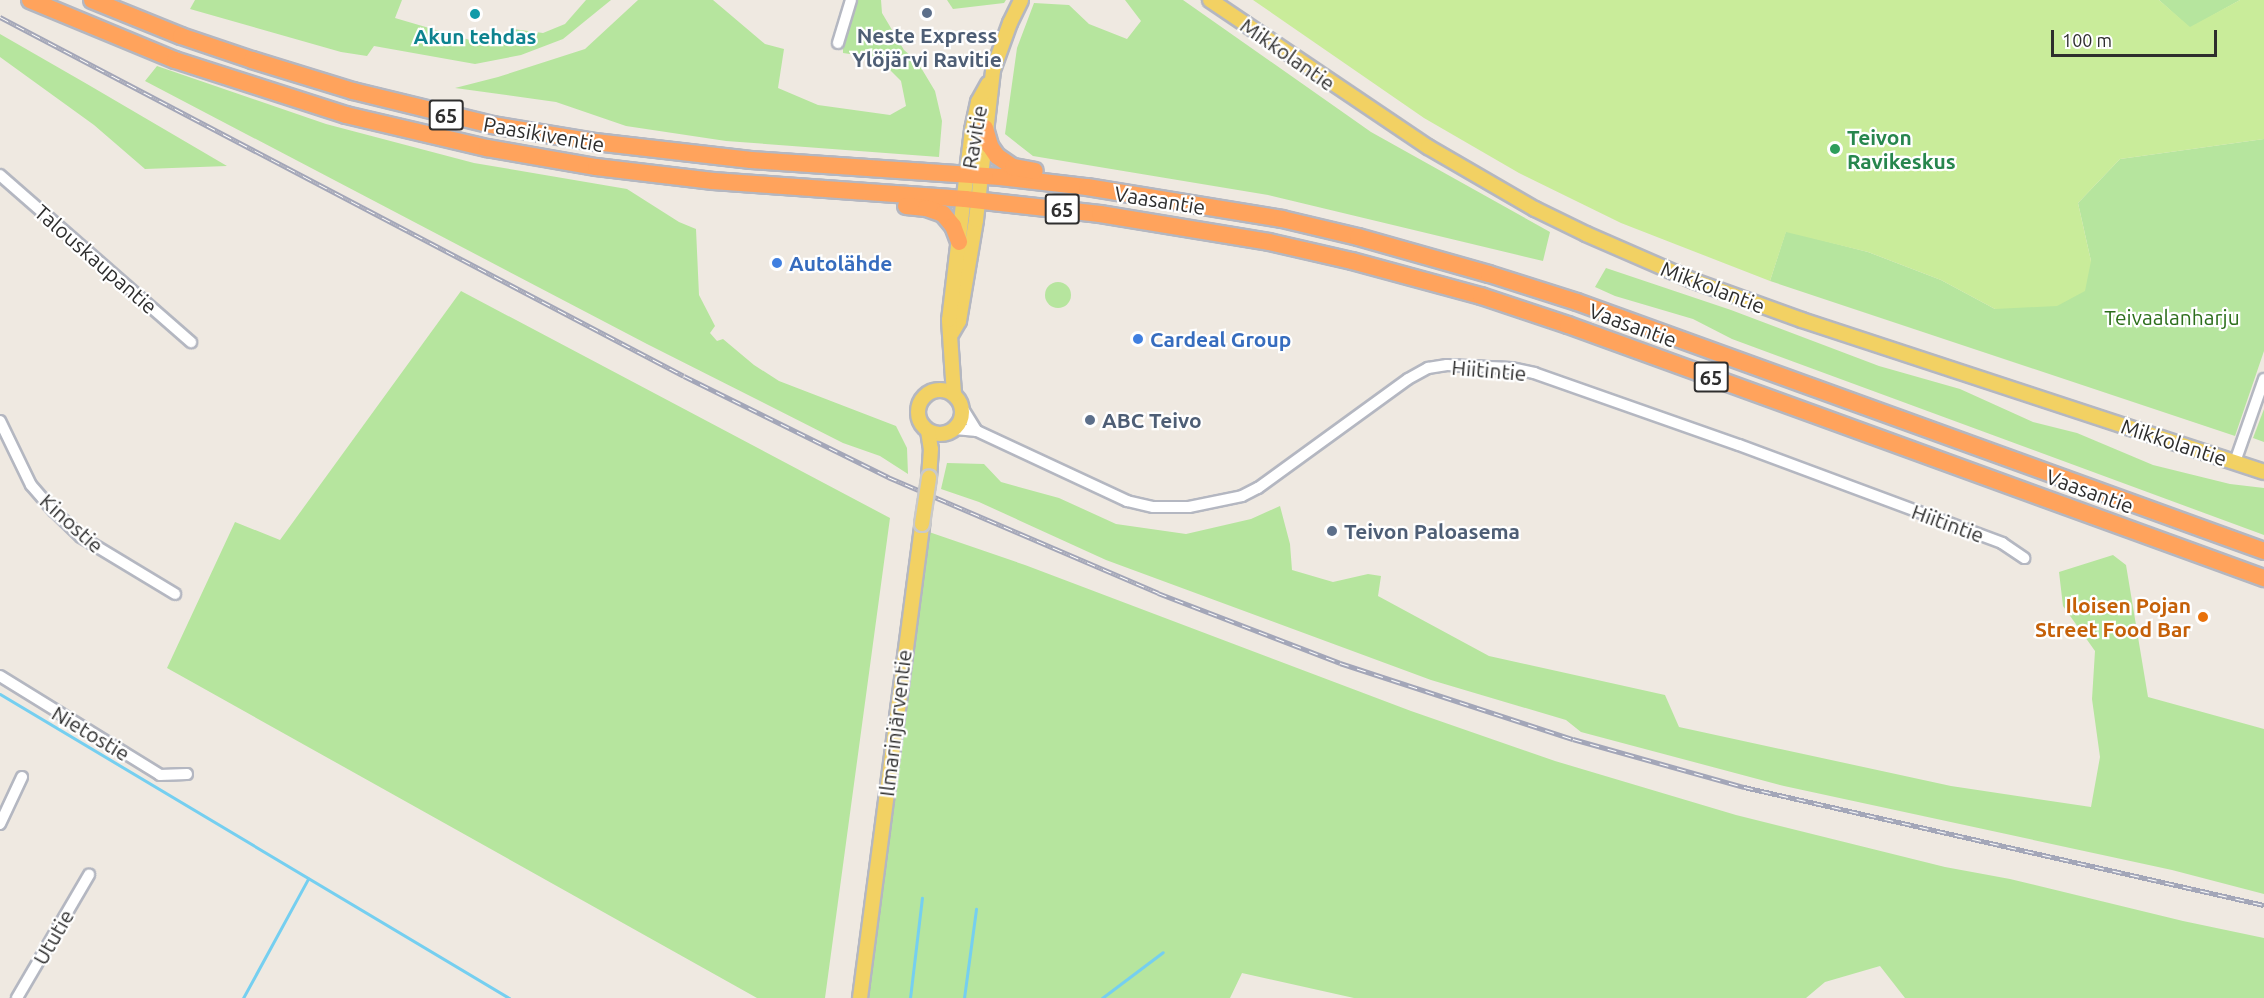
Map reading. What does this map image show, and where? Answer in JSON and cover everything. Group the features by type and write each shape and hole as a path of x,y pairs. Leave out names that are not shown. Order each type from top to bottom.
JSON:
{"highway":[{"name":"Paasikiventie","path":"30,0 175,60 346,115 431,136 596,167 713,181 972,200"},
{"name":"Paasikiventie","path":"92,0 181,36 252,60 353,91 492,125 595,142 751,160 974,175"},
{"name":"65","path":"985,128 993,151 1008,164 1018,169 1061,174 1087,187"},
{"name":"Vaasantie","path":"974,175 1087,187 1282,219 1489,274 1691,343 2264,551"},
{"path":"833,190 846,199 939,212 953,226 959,242"},
{"name":"Vaasantie","path":"972,200 1173,224 1352,261 1481,296 1568,325 2264,578"}],"main road":[{"name":"Ravitie","path":"974,175 985,128 992,77 1010,23 1021,0"},
{"name":"Mikkolantie","path":"1210,0 1428,147 1535,209 1586,234 1694,281 1802,320 2264,472"},
{"name":"Ravitie","path":"972,200 978,102 992,77"},
{"path":"931,448 960,423 963,409 954,394 950,368 952,333 950,320 959,242 972,200"},
{"path":"952,333 958,321 972,200"},
{"path":"950,368 937,390 925,396 919,407 920,420 928,431 950,431"},
{"path":"937,390 954,394"},
{"name":"Ilmarinjärventie","path":"860,998 929,478 931,448 928,431"}],"street":[{"path":"838,43 851,0"},
{"name":"Talouskaupantie","path":"0,175 191,342"},
{"name":"Hiitintie","path":"950,431 977,431 1127,501 1153,507 1190,507 1242,496 1258,488 1408,379 1428,369 1448,365 1511,368 1544,376 1739,445 2002,543 2024,558"},
{"path":"2235,462 2264,379"},
{"path":"963,409 977,431"},
{"name":"Kinostie","path":"0,421 31,485 54,511 88,542 175,594"},
{"name":"Nietostie","path":"0,676 160,775 187,774"},
{"path":"0,824 22,777"},
{"name":"Ututie","path":"17,998 89,875"}],"green space":[{"path":"195,0 402,0 395,18 487,45 506,40 513,29 543,33 565,24 586,0 611,0 563,39 521,55 475,64 374,46 367,56 341,52 190,9"},
{"path":"638,0 713,0 765,44 784,49 778,88 818,105 890,115 906,106 901,81 878,58 843,53 843,36 854,0 881,0 882,13 904,50 917,61 935,91 942,121 939,157 726,141 626,126 556,102 455,88 498,77 585,49"},
{"path":"947,0 1006,0 1004,3 953,9"},
{"path":"1125,0 1183,0 1371,132 1550,232 1543,261 1268,195 1033,156 1005,134 1017,48 1034,3 1069,5 1089,24 1127,39 1141,21"},
{"name":"Teivon Ravikeskus","path":"1253,0 2159,0 2190,27 2240,0 2264,0 2264,139 2120,159 2078,203 2091,261 2085,291 2057,306 1995,309 1941,280 1868,252 1786,232 1770,281 1621,223 1519,173 1424,118"},
{"path":"2159,0 2240,0 2190,28"},
{"path":"0,34 227,166 145,169 94,125 0,57"},
{"path":"157,66 326,124 474,163 627,189 679,222 696,229 699,295 715,326 710,333 717,341 723,339 754,365 779,381 896,426 907,448 908,474 880,456 843,443 647,344 145,81"},
{"name":"Teivaalanharju","path":"2264,139 2264,351 2235,436 1770,281 1786,231 1868,252 1941,280 1995,309 2091,261 2078,203 2120,159"},
{"path":"1606,268 1731,310 1879,366 1960,389 2033,422 2077,433 2153,465 2230,484 2264,488 2264,535 1732,339 1693,319 1615,296 1595,287"},
{"path":"1058,282 1068,285 1071,295 1068,305 1058,308 1048,305 1045,295 1048,285"},
{"path":"461,291 890,518 825,998 757,998 167,668 235,522 280,540"},
{"path":"2264,409 2264,442 2253,438"},
{"path":"947,463 984,464 1001,482 1059,498 1116,524 1186,534 1251,519 1280,506 1290,544 1292,570 1333,582 1368,574 1381,576 1378,596 1489,656 1665,695 1679,727 1951,786 2091,807 2100,757 2092,699 2095,651 2063,606 2059,572 2113,555 2126,565 2148,697 2264,729 2264,894 2172,870 1784,786 1581,732 1566,720 1431,680 1106,560 979,502 941,489"},
{"path":"929,532 1025,565 1411,711 1555,761 1736,815 1945,867 2010,879 2264,938 2264,998 1905,998 1880,966 1825,982 1806,998 1354,998 1242,973 1230,998 868,998"}],"waterway":[{"path":"0,694 509,998"},
{"path":"243,998 308,879"},
{"path":"910,998 922,898"},
{"path":"964,998 976,909"},
{"path":"1102,998 1163,952"}],"railway":[{"path":"0,17 684,376 888,477 1158,593 1340,663 1573,739 1744,787 2264,905"}],"place":[{"name":"Neste Express Ylöjärvi Ravitie","path":"927,13"},
{"name":"Akun tehdas","path":"475,14"},
{"name":"Teivon Ravikeskus","path":"1835,149"},
{"name":"Autolähde","path":"777,263"},
{"name":"Cardeal Group","path":"1138,339"},
{"name":"ABC Teivo","path":"1090,420"},
{"name":"Teivon Paloasema","path":"1332,531"},
{"name":"Iloisen Pojan Street Food Bar","path":"2203,617"}]}
